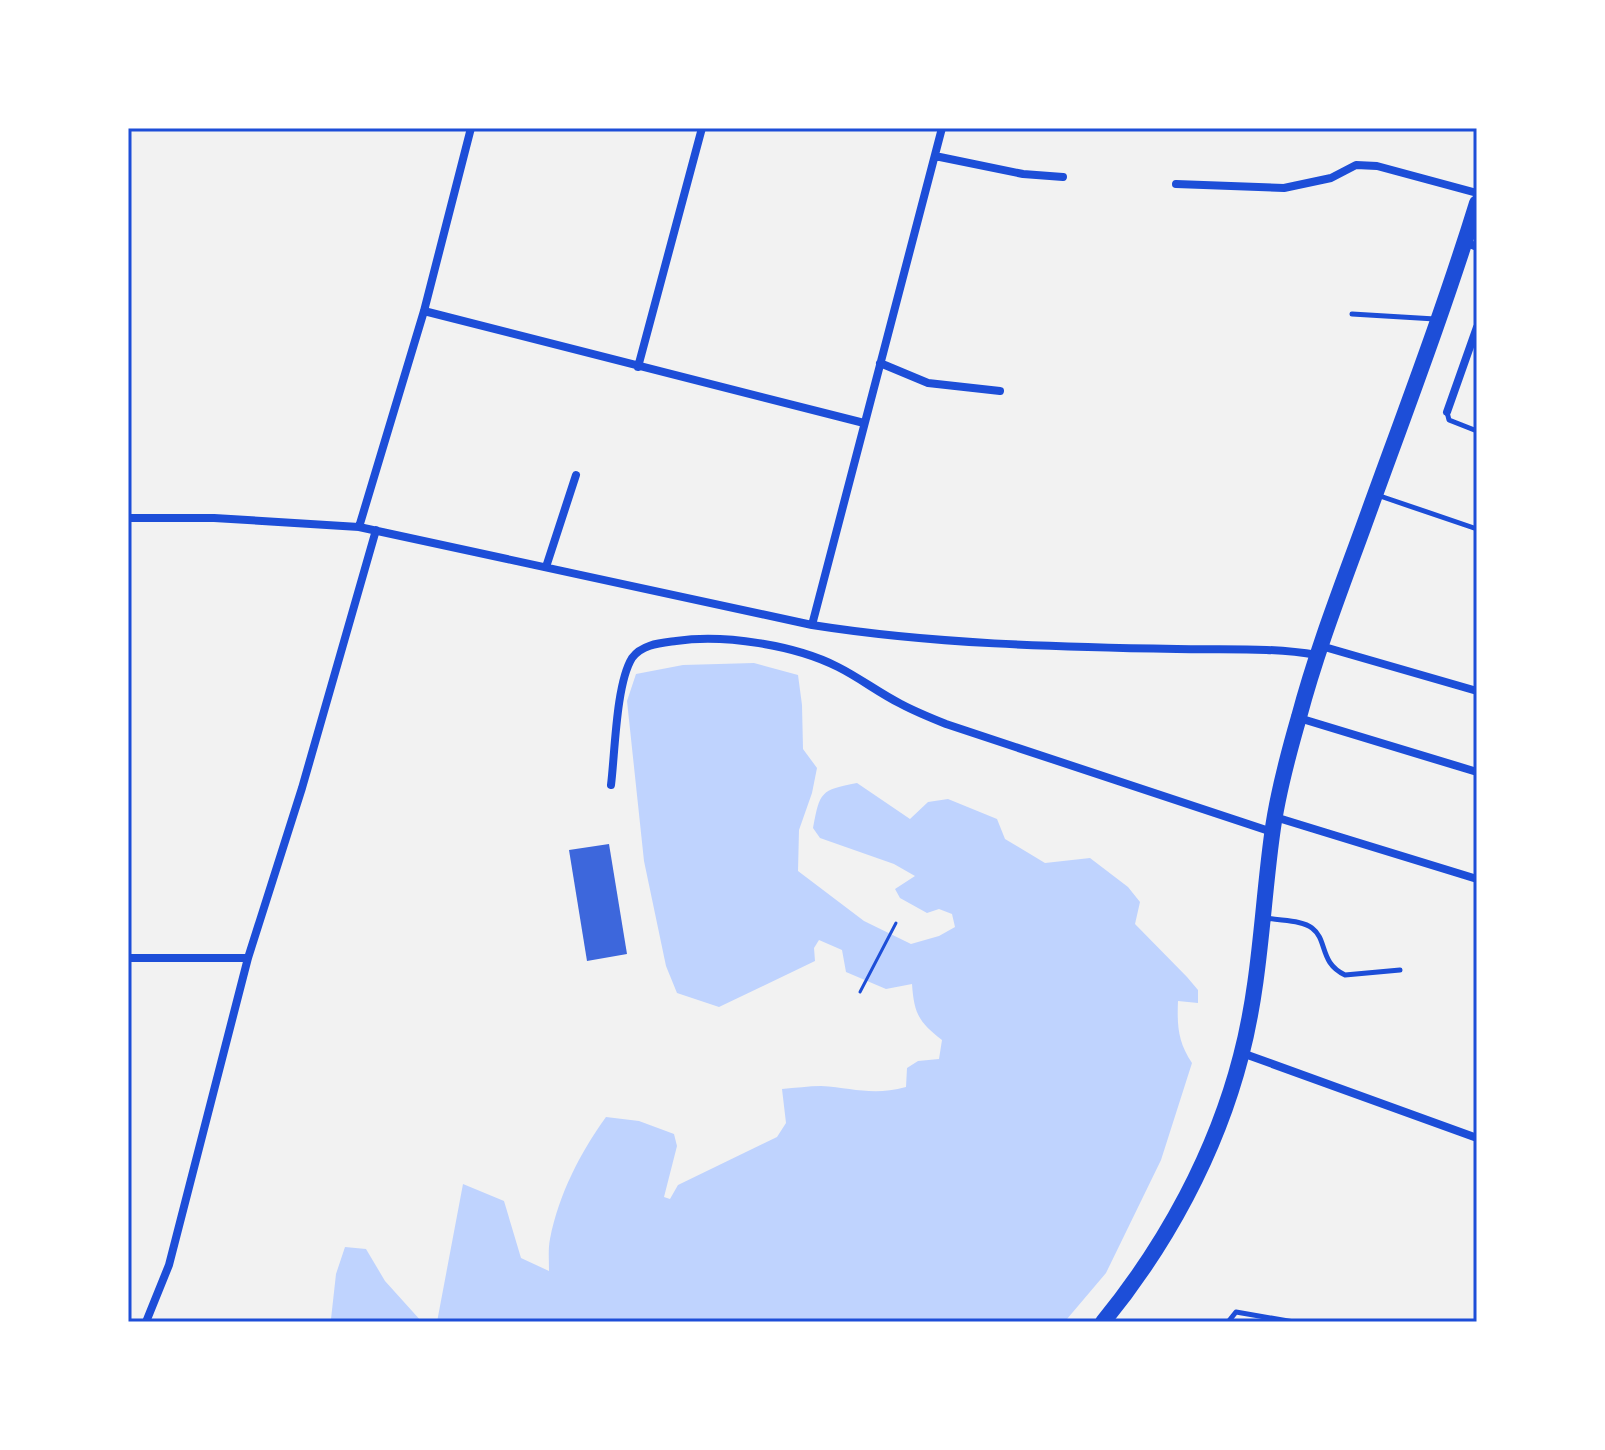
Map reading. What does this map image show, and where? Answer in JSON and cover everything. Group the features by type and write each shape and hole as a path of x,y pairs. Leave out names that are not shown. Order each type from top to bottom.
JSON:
{"main road":[{"path":"1103,1322 1135,1283 1165,1235 1192,1185 1217,1128 1242,1053 1273,825 1298,718 1319,650 1438,319 1471,244 1477,203"}],"street":[{"path":"359,527 424,311 471,128"},
{"path":"638,367 702,128"},
{"path":"812,625 864,423 887,367 942,158 942,128"},
{"path":"942,158 1023,174 1063,177"},
{"path":"1176,184 1284,188 1331,178 1356,165 1377,166 1477,193"},
{"path":"424,311 864,423"},
{"path":"1447,412 1477,327"},
{"path":"887,367 928,383 1000,391"},
{"path":"546,567 576,475"},
{"path":"128,518 230,518 359,527 812,625 872,634 1178,649 1319,650 1477,691"},
{"path":"146,1322 169,1265 248,958 302,788 376,530"},
{"path":"611,785 623,681 633,656 649,645 690,639 761,644 805,654 837,666 901,704 946,724 1273,825 1477,879"},
{"path":"1298,718 1477,772"},
{"path":"128,958 248,958"},
{"path":"1242,1053 1477,1138"}],"lane":[{"path":"1352,314 1438,319"},
{"path":"1447,412 1449,420 1477,431"},
{"path":"1375,494 1477,529"},
{"path":"1262,917 1307,925 1315,930 1325,957 1338,972 1345,975 1400,970"},
{"path":"1228,1322 1236,1312 1294,1322"}],"path":[{"path":"860,992 896,923"}],"water":[{"path":"754,663 798,675 803,749 817,768 799,830 798,871 864,921 911,944 939,936 955,927 952,914 939,909 927,913 900,898 895,889 915,876 894,864 820,838 813,828 824,795 836,788 857,783 910,819 928,802 948,799 997,819 1005,839 1045,863 1090,858 1128,887 1140,902 1135,924 1198,990 1198,1003 1178,1001 1179,1034 1192,1063 1161,1160 1106,1273 1067,1319 1058,1322 437,1322 463,1184 504,1201 521,1258 549,1271 549,1243 559,1206 579,1160 606,1117 639,1121 674,1134 677,1146 664,1197 670,1199 678,1185 777,1137 786,1123 782,1089 821,1086 894,1090 906,1087 907,1068 918,1061 939,1059 942,1040 919,1016 912,984 886,989 846,972 842,950 819,940 814,948 815,961 719,1007 677,993 666,966 644,861 627,701 636,674 683,665"},
{"path":"345,1247 366,1249 385,1281 422,1322 326,1322 331,1319 336,1274"}],"building":[{"path":"609,844 627,954 587,961 569,850"}]}
